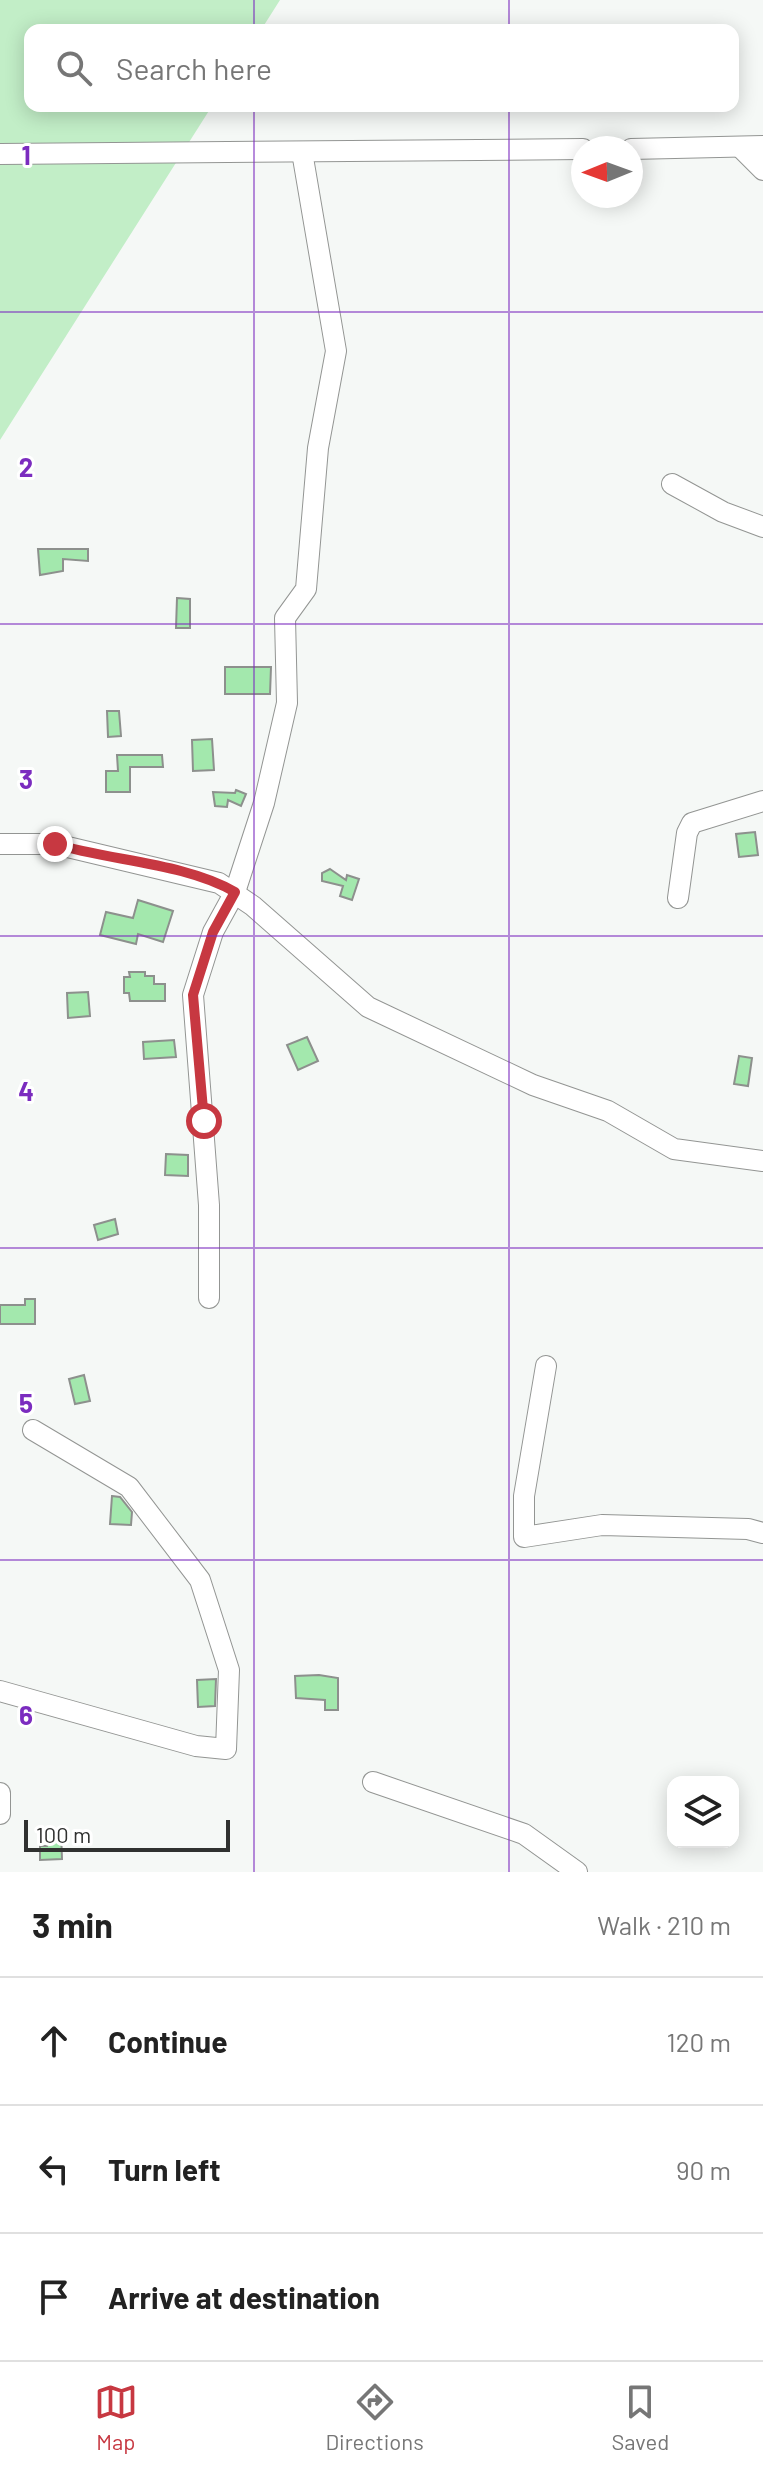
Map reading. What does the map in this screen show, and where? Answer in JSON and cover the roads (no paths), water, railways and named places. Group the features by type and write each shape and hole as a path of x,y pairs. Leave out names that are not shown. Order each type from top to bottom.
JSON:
{"street":[{"path":"643,149 763,146"},
{"path":"741,148 763,170"},
{"path":"0,154 571,149"},
{"path":"209,1298 209,1205 193,995 213,932 235,892 264,803 287,703 285,618 306,589 318,448 336,351 302,152"},
{"path":"672,484 723,512 763,527"},
{"path":"678,898 687,833 692,823 763,801"},
{"path":"0,844 55,844 92,855 201,876 235,892 368,1007 533,1085 608,1111 674,1149 763,1161"},
{"path":"546,1366 524,1496 524,1537 602,1525 748,1529 763,1533"},
{"path":"0,1691 196,1746 226,1749 229,1670 200,1580 129,1487 33,1430"},
{"path":"373,1782 524,1834 577,1872"},
{"path":"0,1793 0,1814"}]}
